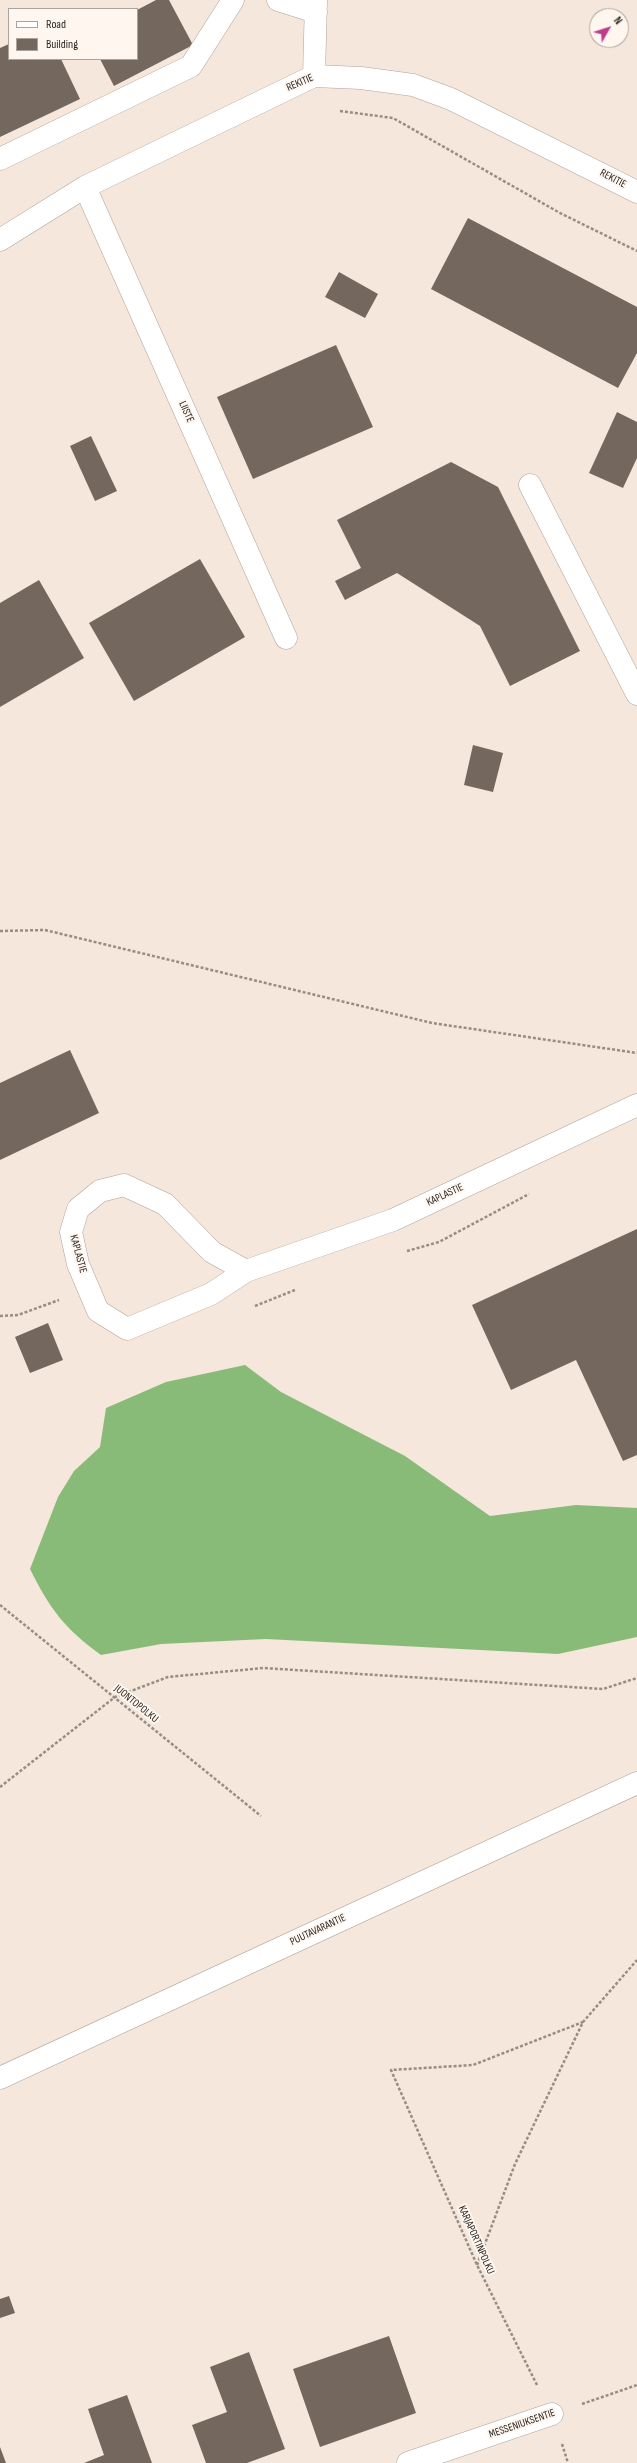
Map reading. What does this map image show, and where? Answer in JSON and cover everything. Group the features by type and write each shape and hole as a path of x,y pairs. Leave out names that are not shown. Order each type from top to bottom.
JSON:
{"street":[{"path":"0,159 191,66 234,0"},
{"path":"278,0 316,6 314,76"},
{"name":"REKITIE","path":"0,240 85,186 314,76 361,78 413,85 452,98 637,192"},
{"name":"LIISTE","path":"85,186 286,638"},
{"path":"530,485 637,694"},
{"name":"KAPLASTIE","path":"246,1271 212,1252 165,1204 124,1185 100,1191 78,1210 72,1232 78,1264 98,1311 127,1329 211,1294 246,1271 393,1220 637,1105"},
{"name":"PUUTAVARANTIE","path":"0,2078 637,1783"},
{"name":"MESSENIUKSENTIE","path":"408,2463 552,2414"}],"path":[{"path":"339,111 393,118 560,213 637,251"},
{"path":"0,930 45,930 432,1023 637,1053"},
{"path":"0,1316 18,1315 89,1289"},
{"name":"JUONTOPOLKU","path":"0,1605 261,1816"},
{"path":"0,1787 115,1697 168,1677 263,1668 603,1689 637,1678"},
{"path":"477,2265 515,2164 583,2022 637,1960"},
{"name":"KARJAPORTINPOLKU","path":"552,2414 477,2265 391,2070 473,2064 583,2022"},
{"name":"MESSENIUKSENTIE","path":"552,2414 637,2385"}],"green space":[{"path":"245,1365 281,1392 405,1456 490,1516 576,1505 637,1508 637,1637 558,1654 266,1639 161,1644 101,1655 77,1636 59,1617 44,1596 30,1569 58,1497 74,1471 100,1447 106,1408 166,1382"}],"building":[{"path":"156,0 169,0 193,45 114,86 101,60 138,60 138,9"},
{"path":"8,44 8,60 61,60 80,99 0,137 0,48"},
{"path":"468,218 637,307 637,353 618,388 431,289"},
{"path":"339,272 378,294 365,318 325,297"},
{"path":"336,345 373,427 253,479 217,397"},
{"path":"617,412 637,422 637,458 623,488 589,473"},
{"path":"91,436 117,491 95,501 70,446"},
{"path":"451,462 498,487 580,651 510,686 480,626 397,573 345,600 335,581 361,568 337,520"},
{"path":"200,559 245,637 134,701 89,623"},
{"path":"39,580 84,658 0,707 0,603"},
{"path":"473,745 503,753 493,792 464,785"},
{"path":"70,1050 99,1113 0,1160 0,1083"},
{"path":"637,1229 637,1455 623,1461 576,1360 511,1390 472,1305"},
{"path":"48,1323 63,1360 30,1373 15,1337"},
{"path":"9,2296 15,2313 0,2318 0,2299"},
{"path":"389,2336 416,2413 320,2447 293,2369"},
{"path":"249,2352 285,2449 247,2463 206,2463 192,2425 227,2412 210,2367"},
{"path":"127,2395 152,2463 84,2463 104,2455 88,2409"},
{"path":"0,2447 6,2463 0,2463"}]}
